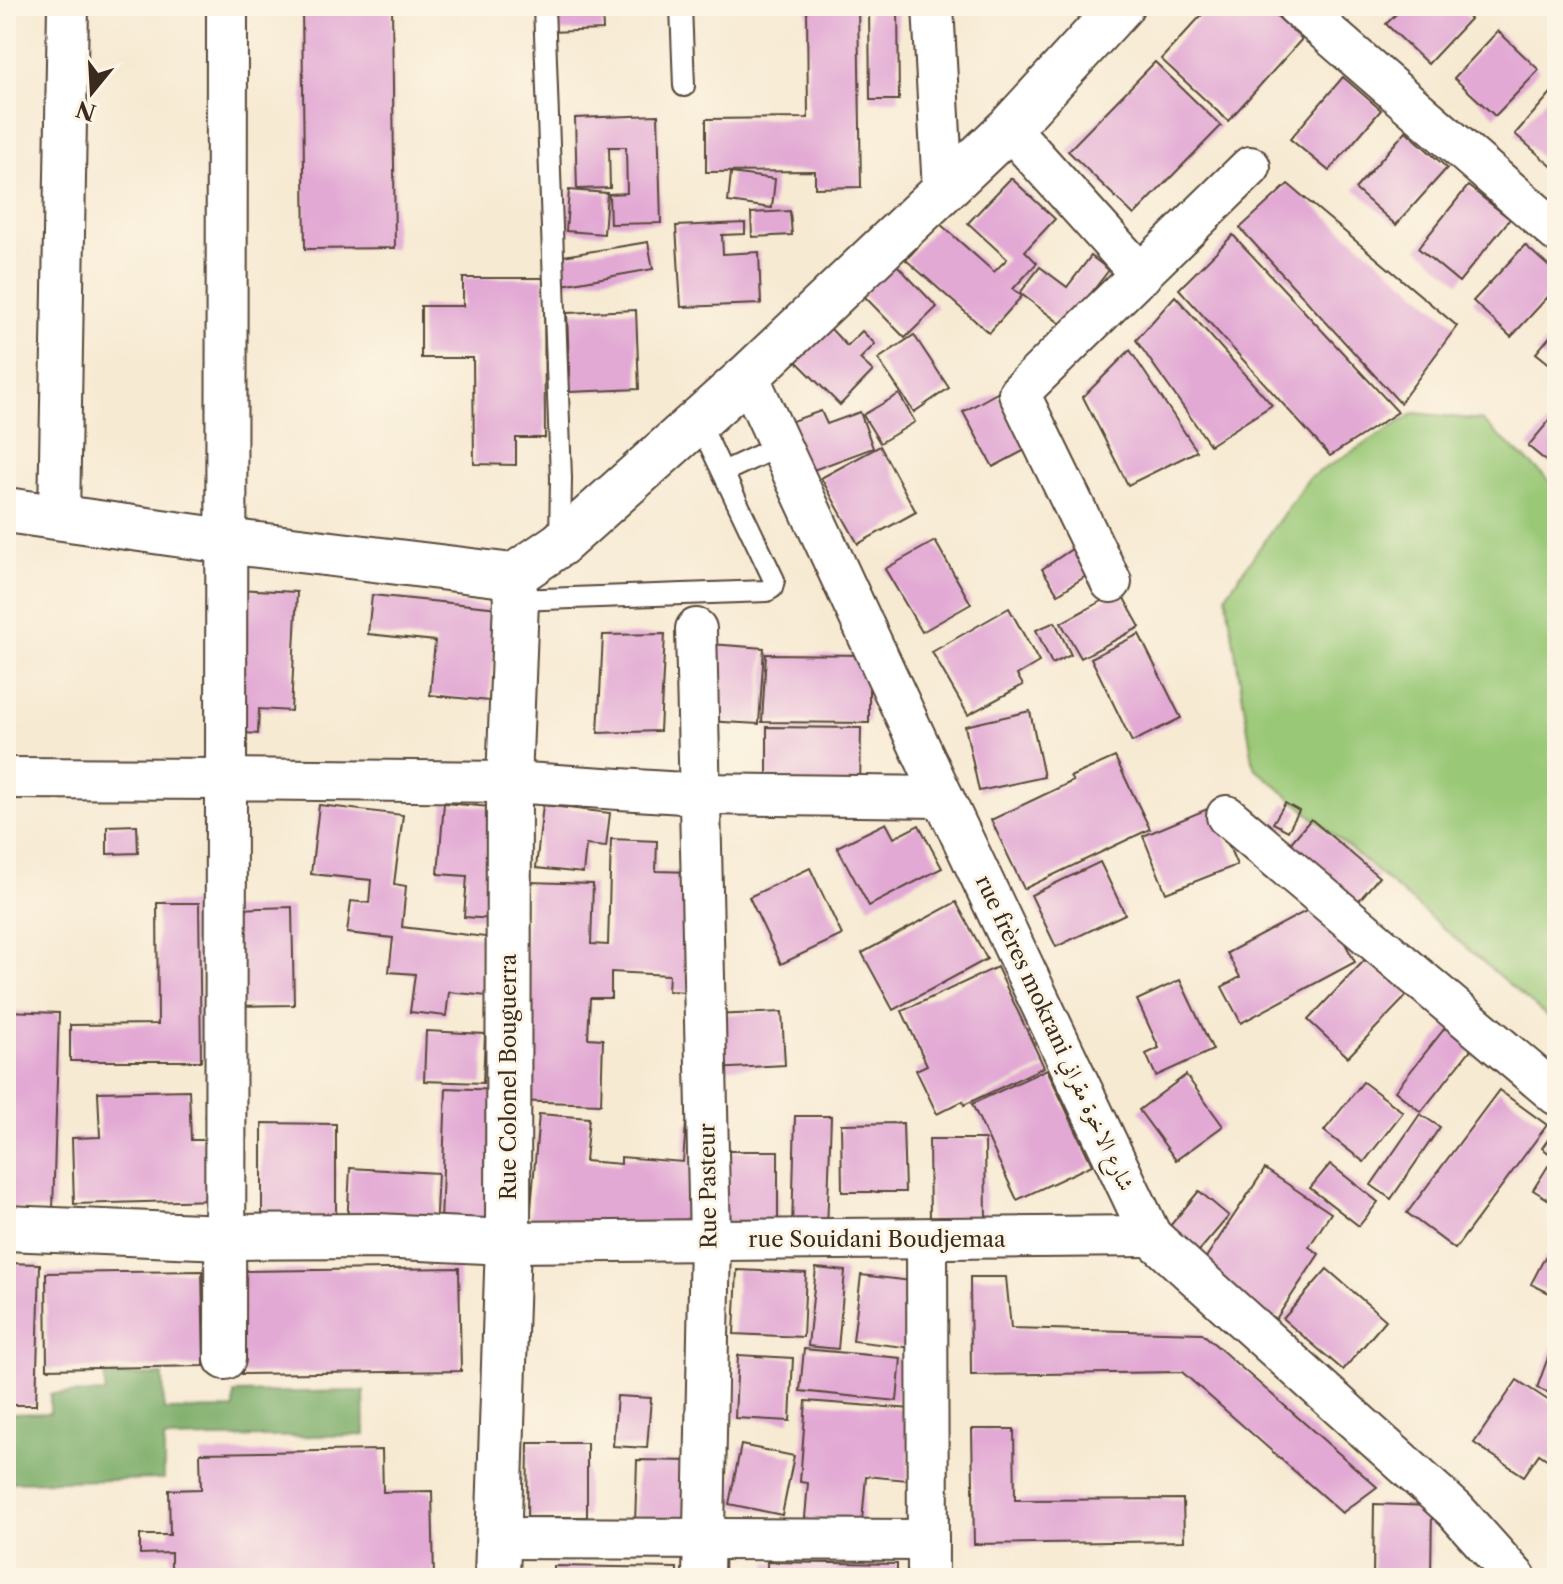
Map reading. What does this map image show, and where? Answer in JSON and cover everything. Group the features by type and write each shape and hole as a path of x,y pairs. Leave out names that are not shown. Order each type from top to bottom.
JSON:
{"main road":[{"path":"6,510 225,541 514,588 748,376 1009,128 1121,6"},
{"name":"Rue Colonel Bouguerra","path":"498,1558 508,1242 509,782 514,588"},
{"path":"6,1228 224,1237 376,1236 508,1242"}],"street":[{"path":"59,517 68,6"},
{"path":"225,1359 227,6"},
{"path":"933,6 943,191"},
{"path":"1297,6 1557,232"},
{"path":"1009,128 1141,275"},
{"path":"1111,582 1019,393 1250,167"},
{"name":"rue frères mokrani شارع الاخوة مقراني","path":"748,376 1151,1236 1455,1510 1516,1578"},
{"name":"Rue Pasteur","path":"696,629 710,1240 707,1564"},
{"path":"6,778 509,782 699,794 943,797"},
{"path":"1227,816 1557,1095"},
{"name":"rue Souidani Boudjemaa","path":"508,1242 1151,1236"},
{"path":"498,1558 707,1564 928,1559 927,1240"}],"lane":[{"path":"544,6 561,478 560,544"},
{"path":"681,6 684,86"},
{"path":"514,588 767,591 772,588 774,580 698,420"},
{"path":"723,472 781,445"}],"green space":[{"path":"1415,413 1481,420 1557,487 1557,1025 1254,767 1226,595 1309,478"},
{"path":"163,1375 164,1410 234,1409 234,1393 364,1391 365,1435 164,1439 164,1479 6,1482 6,1414 50,1413 50,1394 105,1393 105,1376"}],"building":[{"path":"302,6 392,6 395,248 305,249"},
{"path":"548,6 602,6 603,30 549,32"},
{"path":"807,6 858,6 861,187 815,188 815,171 706,172 706,119 808,118"},
{"path":"869,6 898,6 899,100 870,100"},
{"path":"1210,6 1266,6 1302,39 1228,121 1161,59"},
{"path":"1404,6 1456,6 1470,19 1428,64 1386,24"},
{"path":"1498,31 1539,70 1495,116 1454,78"},
{"path":"1155,62 1221,126 1134,215 1068,151"},
{"path":"1343,77 1381,110 1329,171 1290,139"},
{"path":"1557,86 1557,171 1515,134"},
{"path":"658,115 661,223 610,224 609,194 627,193 626,147 609,147 610,188 577,189 575,118"},
{"path":"1406,131 1447,168 1396,225 1355,189"},
{"path":"731,173 775,179 772,208 728,202"},
{"path":"1011,178 1055,219 1025,251 1037,263 1013,289 1022,296 989,333 906,260 939,223 994,272 1007,259 968,223"},
{"path":"1288,184 1457,326 1400,403 1240,228"},
{"path":"1468,186 1510,219 1459,282 1418,248"},
{"path":"569,190 607,193 604,234 566,231"},
{"path":"790,211 792,235 752,237 751,213"},
{"path":"745,223 745,234 722,235 723,254 759,252 761,304 681,307 676,226"},
{"path":"1233,235 1398,412 1330,456 1179,289"},
{"path":"648,242 653,269 562,285 557,257"},
{"path":"1525,245 1557,274 1557,287 1511,337 1473,301"},
{"path":"1091,256 1109,270 1065,327 1020,293 1040,267 1067,287"},
{"path":"896,264 937,307 905,338 863,295"},
{"path":"463,278 544,278 545,438 516,438 516,465 474,464 473,358 421,358 421,306 463,306"},
{"path":"1175,296 1272,405 1210,445 1136,340"},
{"path":"636,310 639,389 570,392 567,313"},
{"path":"829,327 847,346 862,331 875,344 860,359 873,371 840,405 795,360"},
{"path":"1557,328 1557,370 1536,353"},
{"path":"914,335 949,388 914,412 878,359"},
{"path":"1130,350 1197,451 1128,485 1083,397"},
{"path":"997,393 1027,449 993,467 963,412"},
{"path":"899,394 915,422 880,443 863,415"},
{"path":"821,411 827,424 860,412 873,448 808,472 789,422"},
{"path":"1554,415 1557,418 1557,470 1528,446"},
{"path":"880,446 916,512 858,544 821,478"},
{"path":"935,541 971,604 922,632 885,569"},
{"path":"1075,547 1092,572 1058,594 1042,569"},
{"path":"237,589 297,592 291,711 259,709 258,734 229,732"},
{"path":"1120,591 1140,627 1081,658 1061,623"},
{"path":"372,595 499,608 489,701 430,695 435,641 368,634"},
{"path":"1009,608 1039,662 1017,675 1023,685 968,715 932,652"},
{"path":"1055,622 1071,655 1052,664 1036,630"},
{"path":"665,634 660,731 598,733 603,635"},
{"path":"1139,634 1181,718 1132,742 1091,658"},
{"path":"710,644 764,648 759,724 706,721"},
{"path":"766,654 869,655 869,723 762,722"},
{"path":"1030,711 1044,777 979,791 965,726"},
{"path":"767,727 861,728 860,789 767,788"},
{"path":"1115,757 1150,829 1024,889 991,820 1073,781 1070,777"},
{"path":"444,803 503,808 494,919 464,917 467,876 438,874"},
{"path":"1285,803 1299,811 1288,831 1273,823"},
{"path":"319,805 403,815 394,884 406,886 402,927 494,938 487,996 449,992 446,1016 410,1012 415,974 389,972 393,938 347,933 351,901 369,903 371,880 311,874"},
{"path":"543,805 610,813 606,847 586,845 583,873 536,868"},
{"path":"1212,807 1237,865 1166,893 1143,836"},
{"path":"1311,819 1379,877 1356,904 1288,846"},
{"path":"886,823 894,838 919,825 942,868 869,906 837,847"},
{"path":"137,825 138,853 107,854 107,826"},
{"path":"611,839 657,841 656,871 693,872 689,992 668,991 669,975 611,972 611,998 590,998 588,1038 603,1039 601,1104 515,1101 530,882 593,884 591,944 608,945"},
{"path":"1100,862 1125,914 1056,947 1031,895"},
{"path":"810,868 842,935 781,964 749,897"},
{"path":"956,902 987,959 893,1010 862,953"},
{"path":"1323,902 1355,962 1241,1023 1222,987 1240,977 1227,953"},
{"path":"157,903 199,903 201,1061 70,1061 70,1025 158,1024"},
{"path":"292,907 294,1005 233,1006 231,909"},
{"path":"1376,948 1416,986 1348,1057 1308,1020"},
{"path":"997,967 1044,1067 964,1105 963,1101 937,1114 916,1070 927,1065 902,1011"},
{"path":"1180,980 1213,1050 1156,1076 1146,1054 1159,1048 1137,1000"},
{"path":"6,1011 59,1013 53,1210 6,1208"},
{"path":"782,1012 785,1065 714,1069 711,1015"},
{"path":"1449,1023 1476,1043 1421,1112 1395,1091"},
{"path":"426,1031 485,1034 483,1083 424,1081"},
{"path":"1047,1069 1092,1165 1017,1200 972,1104"},
{"path":"1186,1075 1223,1126 1176,1160 1139,1110"},
{"path":"1363,1082 1403,1112 1364,1162 1324,1131"},
{"path":"446,1088 500,1090 494,1225 441,1223"},
{"path":"189,1090 191,1140 212,1140 214,1200 74,1204 72,1138 100,1137 98,1092"},
{"path":"1499,1090 1547,1125 1455,1249 1407,1213"},
{"path":"539,1114 589,1118 585,1161 621,1164 621,1157 683,1162 686,1123 700,1124 691,1235 530,1221"},
{"path":"1420,1114 1440,1127 1391,1199 1371,1185"},
{"path":"795,1116 831,1116 827,1231 792,1230"},
{"path":"262,1123 336,1124 336,1225 262,1225"},
{"path":"903,1123 905,1192 842,1192 841,1124"},
{"path":"1557,1127 1557,1159 1542,1148"},
{"path":"929,1139 985,1139 986,1220 930,1221"},
{"path":"720,1151 778,1151 778,1232 720,1232"},
{"path":"1330,1164 1378,1202 1359,1226 1310,1188"},
{"path":"1548,1166 1557,1171 1557,1205 1533,1190"},
{"path":"350,1168 438,1173 435,1231 347,1227"},
{"path":"1265,1169 1331,1213 1309,1247 1319,1254 1276,1319 1199,1268"},
{"path":"1199,1191 1229,1216 1194,1257 1165,1232"},
{"path":"1545,1257 1557,1263 1557,1287 1553,1295 1531,1284"},
{"path":"6,1263 40,1264 36,1405 6,1405"},
{"path":"459,1268 461,1371 242,1374 240,1271"},
{"path":"816,1268 845,1271 838,1349 808,1346"},
{"path":"1327,1269 1386,1320 1343,1370 1283,1319"},
{"path":"737,1270 806,1273 803,1337 734,1334"},
{"path":"202,1271 204,1366 47,1369 46,1273"},
{"path":"861,1275 920,1282 912,1348 853,1341"},
{"path":"970,1277 1006,1277 1011,1328 1202,1333 1377,1487 1342,1513 1182,1372 971,1375"},
{"path":"1554,1341 1557,1342 1557,1396 1537,1388"},
{"path":"804,1349 901,1358 897,1401 800,1391"},
{"path":"738,1355 793,1358 790,1421 735,1418"},
{"path":"1517,1380 1557,1406 1557,1466 1539,1454 1524,1476 1474,1443"},
{"path":"617,1396 651,1398 647,1448 613,1446"},
{"path":"806,1401 912,1409 907,1480 866,1476 861,1533 804,1529 808,1483 800,1482"},
{"path":"972,1429 1014,1429 1015,1500 1183,1499 1184,1541 974,1544"},
{"path":"528,1443 587,1443 587,1517 527,1517"},
{"path":"741,1445 794,1456 782,1515 729,1504"},
{"path":"382,1450 383,1492 432,1491 434,1578 171,1578 171,1553 140,1554 140,1535 170,1535 169,1490 201,1489 200,1453"},
{"path":"637,1460 693,1461 691,1527 635,1525"},
{"path":"1374,1504 1432,1506 1431,1578 1373,1578"},
{"path":"767,1562 897,1564 897,1578 767,1578"},
{"path":"554,1566 677,1568 677,1578 554,1578"}]}
